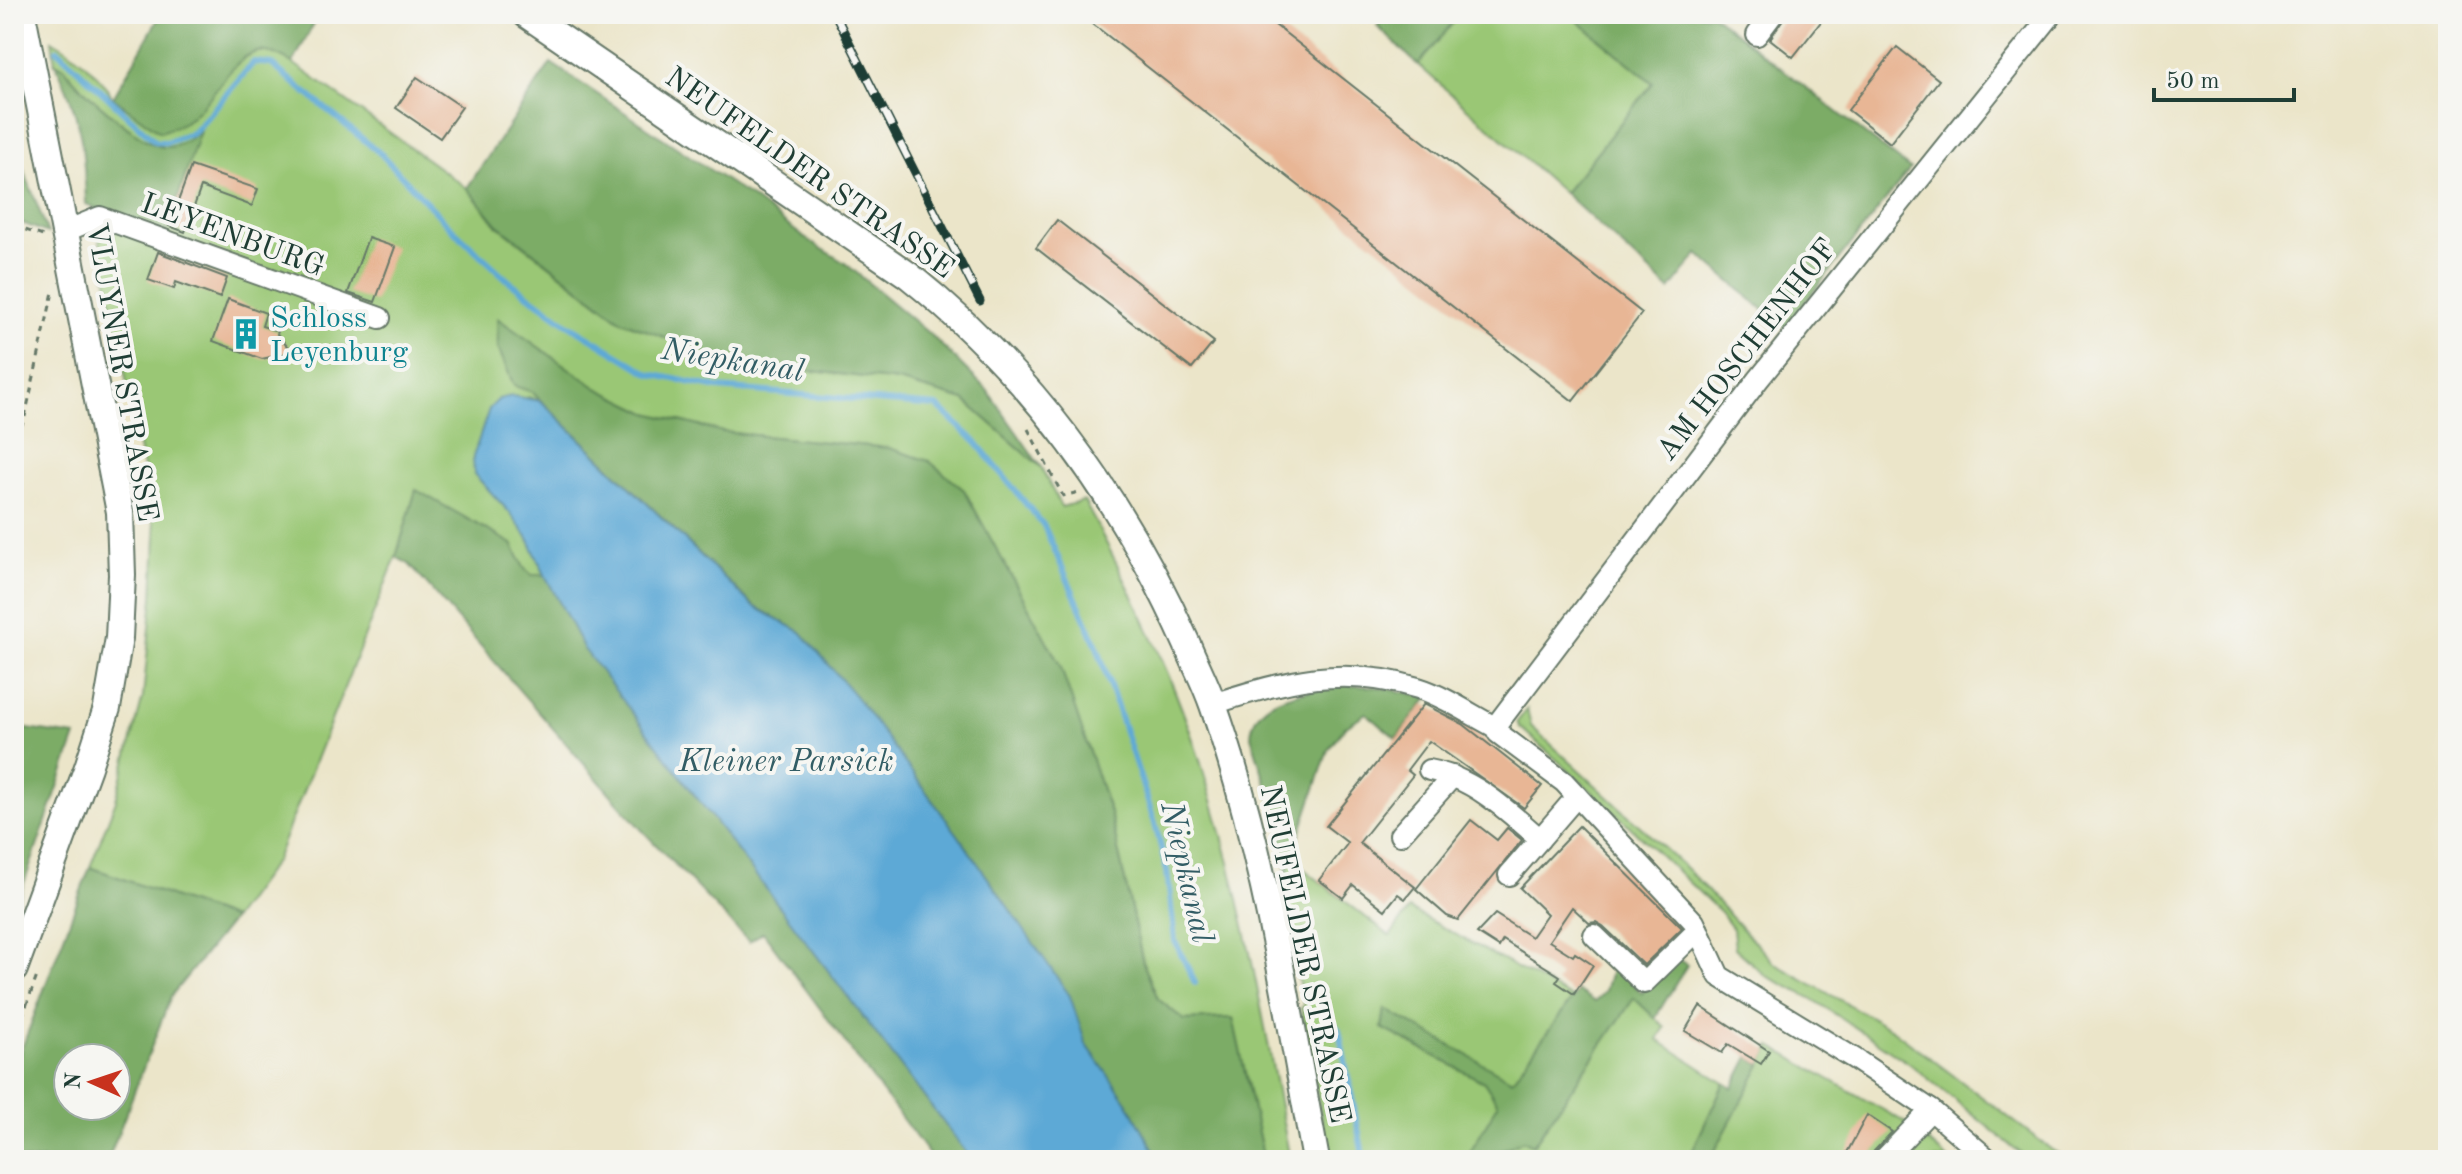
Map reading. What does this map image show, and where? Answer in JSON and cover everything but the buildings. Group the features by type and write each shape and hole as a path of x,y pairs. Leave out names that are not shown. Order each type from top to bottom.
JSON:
{"main road":[{"name":"VLUYNER STRASSE","path":"14,969 107,708 119,638 122,575 120,512 22,14"},
{"name":"NEUFELDER STRASSE","path":"526,14 908,275 993,351 1066,435 1168,601 1213,704 1257,855 1316,1160"}],"street":[{"path":"1757,35 1773,14"},
{"name":"AM HOSCHENHOF","path":"1495,727 1758,380 2052,14"},
{"name":"LEYENBURG","path":"66,231 100,217 380,318"},
{"path":"1213,704 1270,685 1307,678 1355,676 1419,688 1495,727 1498,733 1564,782 1694,922 1719,976 1855,1059 1931,1110 1989,1160"},
{"path":"1429,770 1468,783 1540,839"},
{"path":"1400,835 1453,776"},
{"path":"1509,875 1577,796"},
{"path":"1594,935 1644,983 1698,930"},
{"path":"1883,1160 1931,1110"}],"path":[{"path":"14,226 31,232"},
{"path":"14,438 24,421 55,286"},
{"path":"1027,425 1063,496 1083,491"}],"green space":[{"path":"161,14 319,14 293,63 266,52 247,56 229,72 197,112 182,124 160,132 113,98"},
{"path":"1387,14 1460,14 1418,65 1377,26"},
{"path":"1460,14 1569,14 1653,83 1564,193 1418,65"},
{"path":"1569,14 1712,14 1910,169 1785,328 1698,254 1670,290 1564,193 1653,83"},
{"path":"52,40 86,65 113,98 191,118 231,70 249,55 262,52 280,57 293,63 467,188 497,225 622,321 727,361 898,381 964,400 1041,467 1061,507 1084,501 1152,638 1206,780 1243,921 1290,1160 1264,1160 1233,1018 1184,1020 1158,999 1143,963 1110,813 1060,666 964,490 889,448 723,432 648,413 597,388 498,319 498,348 541,401 528,397 510,513 528,538 545,575 532,575 524,568 512,544 416,490 396,557 276,860 233,919 90,867 116,800 143,697 156,536 93,206 166,232 198,132 169,148 141,138 96,101 65,68 55,63"},
{"path":"55,63 65,68 82,89 128,128 157,145 177,145 200,131 166,233 86,204 80,131 71,99"},
{"path":"551,63 845,263 933,337 987,390 1041,467 964,400 898,381 727,361 622,321 497,224 467,188"},
{"path":"14,140 17,152 48,233 14,220"},
{"path":"497,318 597,388 648,413 723,432 889,448 929,461 964,490 1060,665 1110,813 1143,963 1158,999 1184,1020 1233,1018 1264,1160 1159,1160 1128,1103 1086,1044 1069,996 958,835 857,698 801,632 754,606 532,392 514,386 498,348"},
{"path":"416,490 512,544 524,568 532,575 545,575 584,649 972,1160 933,1160 763,932 749,942 641,829 409,564 396,557"},
{"path":"1341,685 1378,687 1429,697 1396,738 1366,713 1345,727 1328,750 1287,873 1280,828 1251,736 1254,722 1261,711 1284,697"},
{"path":"1527,709 1531,726 1689,871 1774,963 1892,1029 2052,1150 2070,1160 2029,1160 1910,1064 1811,998 1766,976 1735,948 1733,929 1720,912 1520,727 1517,722"},
{"path":"14,727 76,736 14,912"},
{"path":"1291,859 1390,936 1409,909 1574,999 1512,1080 1385,1009 1382,1028 1484,1082 1499,1104 1465,1160 1329,1160 1289,932 1286,893"},
{"path":"90,867 233,919 171,996 132,1098 132,1042 52,1042 52,1122 123,1122 108,1160 14,1160 14,1069"},
{"path":"1676,958 1687,965 1655,1018 1634,998 1533,1145 1523,1140 1482,1160 1465,1160 1498,1104 1484,1082 1382,1028 1385,1009 1512,1080 1578,991 1595,1002 1605,991 1613,964 1642,993"},
{"path":"1634,998 1665,1027 1658,1040 1724,1083 1688,1160 1482,1160 1523,1140 1534,1144"},
{"path":"1771,1046 1908,1124 1949,1160 1710,1160"},
{"path":"1749,1057 1761,1065 1710,1160 1688,1160 1724,1083 1733,1088"}],"water":[{"name":"Kleiner Parsick","path":"512,396 541,401 753,606 801,632 857,698 958,835 1070,996 1086,1044 1128,1103 1159,1160 972,1160 584,649 528,538 474,474 473,457 489,409 499,399"}],"waterway":[{"name":"Niepkanal","path":"57,50 156,142 168,142 194,132 254,62 271,64 381,154 449,226 509,281 566,323 650,374 718,388 937,406 975,441 1044,526 1097,646 1154,820 1167,871 1175,941 1195,983"},
{"name":"Niepkanal","path":"1328,1018 1339,1030 1364,1160"}],"railway":[{"path":"835,14 980,301"}],"place":[{"name":"Schloss Leyenburg","path":"246,334"}]}
